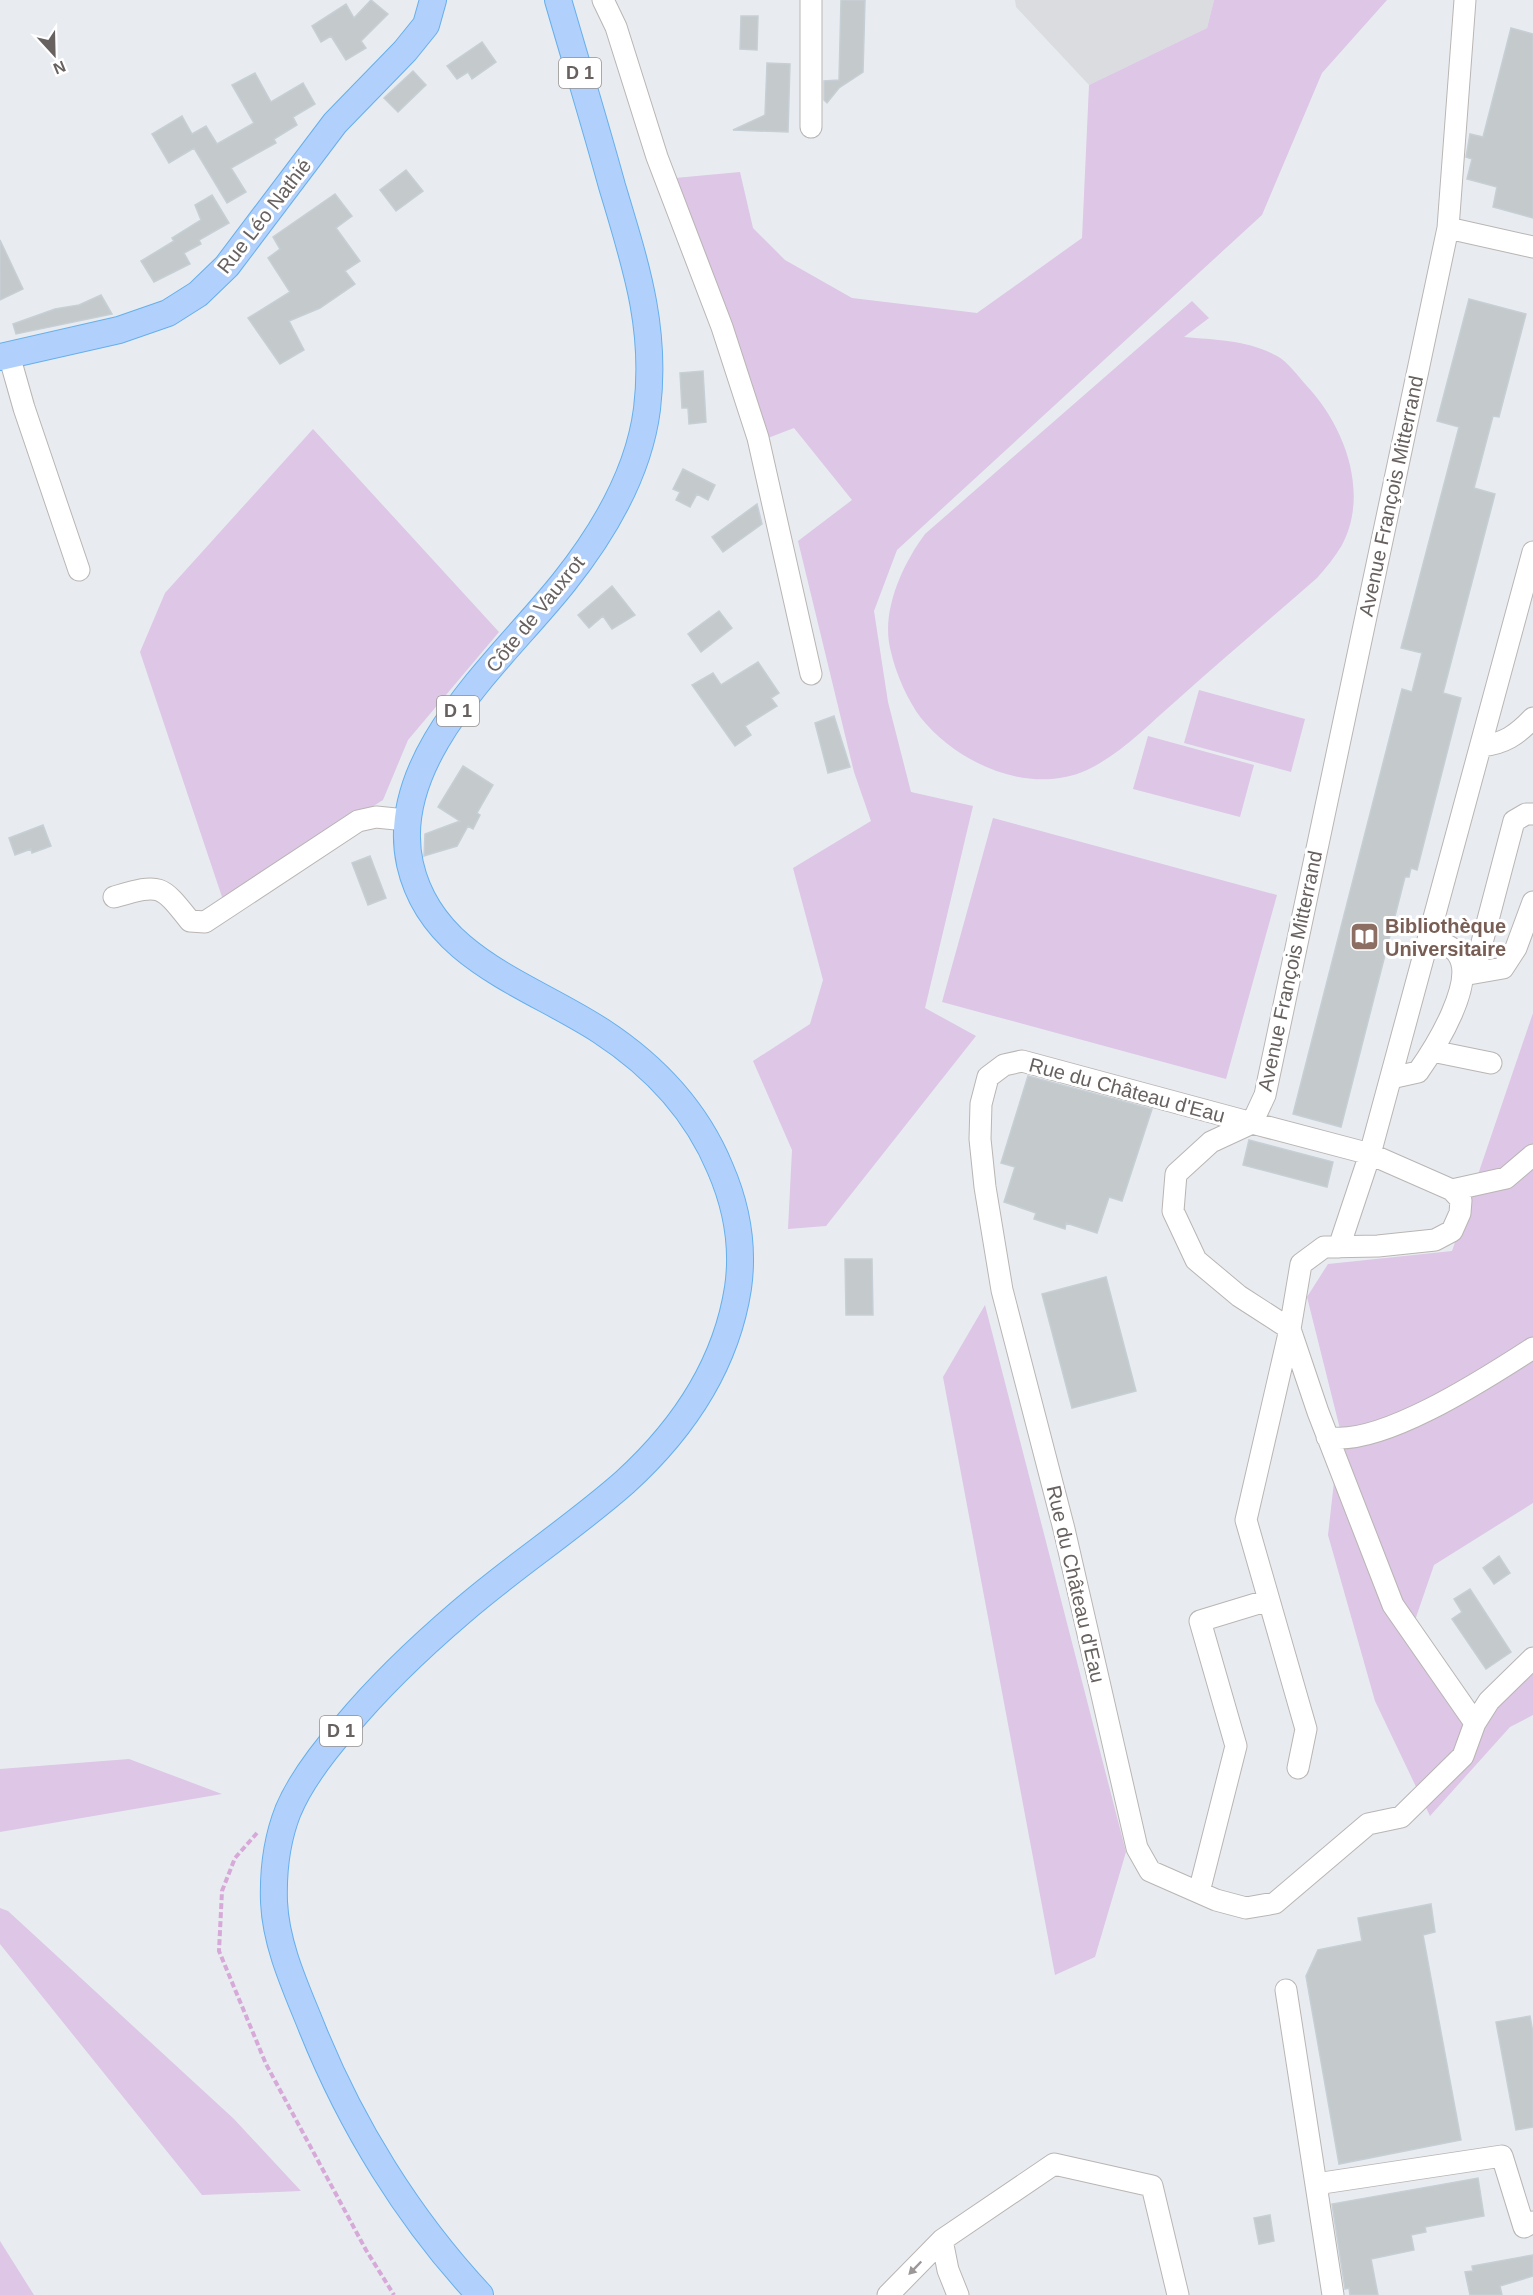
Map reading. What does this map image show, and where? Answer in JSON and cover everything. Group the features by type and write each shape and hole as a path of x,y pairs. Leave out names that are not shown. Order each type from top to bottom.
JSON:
{"main road":[{"name":"Rue Léo Nathié","path":"5,356 119,330 168,313 198,294 227,266 335,123 405,51 426,25 433,0"},
{"name":"Côte de Vauxrot","path":"286,1819 314,1766 360,1709 388,1679 462,1611 604,1500 649,1460 693,1404 724,1344 736,1296 740,1257 738,1221 713,1150 676,1095 633,1053 603,1032 486,965 453,941 430,914 420,894 408,856 406,820 422,764 463,704 565,581 601,530 634,462 647,412 650,363 645,297 558,0"},
{"name":"D 1","path":"286,1819 276,1861 276,1920 285,1957 317,2041 362,2134 399,2192 450,2261 480,2295"}],"street":[{"path":"603,0 616,27 657,157 722,327 758,438 812,674"},
{"path":"811,0 811,127"},
{"name":"Avenue François Mitterrand","path":"1252,1123 1265,1095 1448,228 1465,0"},
{"path":"1448,228 1533,247"},
{"path":"5,356 79,570"},
{"path":"1339,1246 1370,1154 1533,552"},
{"path":"1481,746 1498,744 1519,733 1533,718"},
{"path":"1391,1078 1418,1072 1432,1051 1468,974 1514,821 1526,814 1533,814"},
{"path":"114,897 149,887 167,892 190,921 206,922 358,821 376,817 406,820"},
{"path":"1468,974 1503,968 1516,948 1533,902"},
{"path":"1429,937 1456,951 1468,974"},
{"path":"1432,1051 1491,1063"},
{"name":"Rue du Château d'Eau","path":"1252,1123 1022,1061 1004,1065 988,1077 981,1104 980,1139 985,1187 1002,1290 1065,1529 1137,1848 1150,1871 1199,1892 1246,1908 1275,1903 1368,1824 1401,1817 1463,1756 1475,1723 1490,1701 1533,1658"},
{"path":"1298,1768 1306,1729 1246,1520 1290,1329 1301,1263 1324,1247 1378,1246 1435,1240 1452,1231 1460,1213 1461,1200 1452,1190 1370,1154 1252,1123 1211,1142 1176,1174 1173,1211 1196,1260 1239,1296 1290,1329 1327,1437 1393,1605 1475,1723"},
{"path":"1452,1190 1506,1178 1533,1155"},
{"path":"1327,1437 1343,1440 1376,1432 1472,1388 1533,1348"},
{"path":"1199,1892 1236,1746 1200,1621 1269,1600"},
{"path":"1286,1990 1333,2295"},
{"path":"1316,2184 1502,2156 1524,2227 1533,2222"},
{"path":"888,2295 942,2240 1054,2164 1152,2186 1178,2295"},
{"path":"942,2240 948,2270 958,2295"}],"path":[{"path":"286,1819 256,1834 235,1858 222,1891 219,1951 266,2064 366,2250 394,2295"}],"shaded area":[{"path":"1015,0 1214,0 1207,28 1089,85 1016,7"},
{"path":"1214,0 1387,0 1322,73 1262,215 897,550 874,611 888,702 911,792 973,806 925,1008 976,1036 826,1226 788,1229 792,1150 753,1061 810,1024 823,980 793,868 871,821 854,772 798,541 852,500 794,428 768,438 675,178 740,172 753,228 785,260 852,298 977,313 1082,238 1089,85 1207,28"},
{"path":"1192,301 1209,318 1184,337 1243,344 1277,356 1296,373 1332,419 1349,460 1353,482 1354,503 1350,525 1342,545 1317,578 1111,756 1087,770 1065,777 1042,779 1019,777 975,762 936,735 921,718 899,678 893,660 888,637 888,621 895,590 908,560 925,534"},
{"path":"313,429 499,632 408,740 383,800 223,900 140,652 165,593"},
{"path":"1199,690 1305,719 1291,772 1184,743"},
{"path":"1148,736 1254,765 1240,817 1133,789"},
{"path":"993,818 1277,895 1226,1079 942,1002"},
{"path":"1533,1013 1533,1503 1434,1565 1413,1626 1475,1712 1533,1666 1533,1715 1510,1727 1430,1816 1375,1701 1328,1535 1340,1429 1307,1297 1328,1264 1452,1251"},
{"path":"985,1305 1126,1852 1095,1957 1055,1975 943,1377"},
{"path":"129,1759 222,1794 0,1832 0,1769"},
{"path":"0,1908 8,1911 234,2119 301,2191 202,2195 0,1944"},
{"path":"0,2241 34,2295 0,2295"}],"building":[{"path":"371,0 388,14 361,41 366,48 346,60 331,36 321,42 312,26 346,4 354,18"},
{"path":"841,0 865,0 863,72 839,88 827,103 824,100 824,81 839,80"},
{"path":"741,16 758,16 757,50 740,49"},
{"path":"1511,28 1533,34 1533,218 1493,207 1497,187 1467,179 1472,159 1466,157 1470,134 1483,137"},
{"path":"482,42 496,62 472,79 468,72 457,79 447,66"},
{"path":"767,63 790,64 788,132 733,130 765,115"},
{"path":"413,71 426,85 398,112 384,98"},
{"path":"255,73 271,102 303,83 315,104 293,117 297,125 274,139 276,143 231,168 246,192 227,203 194,148 169,163 152,134 182,116 192,134 206,126 217,144 254,123 232,85"},
{"path":"406,170 423,191 396,211 380,190"},
{"path":"335,194 352,216 336,228 360,261 345,271 355,284 320,308 289,321 304,350 280,364 248,318 290,292 268,258 280,249 273,237"},
{"path":"212,195 229,223 199,240 201,244 184,253 190,264 154,282 141,261 174,241 172,238 201,220 195,205"},
{"path":"0,240 23,289 0,300"},
{"path":"101,295 112,314 16,334 13,324 55,309 79,305"},
{"path":"1469,299 1526,314 1499,417 1493,416 1474,488 1495,494 1443,693 1461,698 1417,870 1411,868 1409,877 1405,877 1341,1127 1293,1114 1402,689 1412,692 1422,653 1401,648 1459,427 1437,421"},
{"path":"703,371 706,422 689,424 688,408 682,408 680,373"},
{"path":"683,469 715,485 708,500 697,494 690,507 676,500 680,492 673,489"},
{"path":"757,504 762,524 723,552 712,537"},
{"path":"612,586 635,615 612,629 603,616 589,628 578,615"},
{"path":"719,611 732,628 701,652 688,634"},
{"path":"758,662 779,693 771,698 777,706 745,726 751,735 735,746 692,685 713,673 721,685"},
{"path":"834,716 850,767 828,773 815,723"},
{"path":"463,766 493,785 477,813 480,815 473,829 468,826 457,846 424,856 425,834 460,821 438,807"},
{"path":"43,825 51,846 32,853 31,849 15,855 9,838"},
{"path":"370,856 386,898 368,905 352,863"},
{"path":"1028,1076 1152,1109 1122,1201 1109,1197 1097,1233 1066,1223 1065,1229 1034,1219 1036,1213 1004,1202 1015,1167 1001,1163"},
{"path":"1249,1140 1333,1162 1327,1187 1243,1165"},
{"path":"845,1259 872,1259 873,1315 846,1315"},
{"path":"1106,1277 1136,1391 1072,1408 1042,1294"},
{"path":"1499,1556 1510,1573 1494,1584 1483,1568"},
{"path":"1470,1589 1511,1652 1486,1669 1452,1619 1462,1612 1454,1599"},
{"path":"1431,1904 1435,1932 1423,1935 1461,2140 1339,2164 1306,1976 1318,1950 1362,1941 1358,1918"},
{"path":"1530,2016 1533,2033 1533,2127 1516,2130 1496,2022"},
{"path":"1478,2178 1484,2216 1425,2227 1426,2232 1411,2235 1414,2250 1371,2259 1378,2295 1350,2295 1349,2288 1345,2289 1332,2204"},
{"path":"1270,2215 1274,2241 1259,2244 1254,2218"},
{"path":"1533,2255 1533,2276 1500,2286 1502,2295 1470,2295 1465,2272 1473,2271 1472,2266"}],"place":[{"name":"Bibliothèque Universitaire","path":"1364,937"}]}
